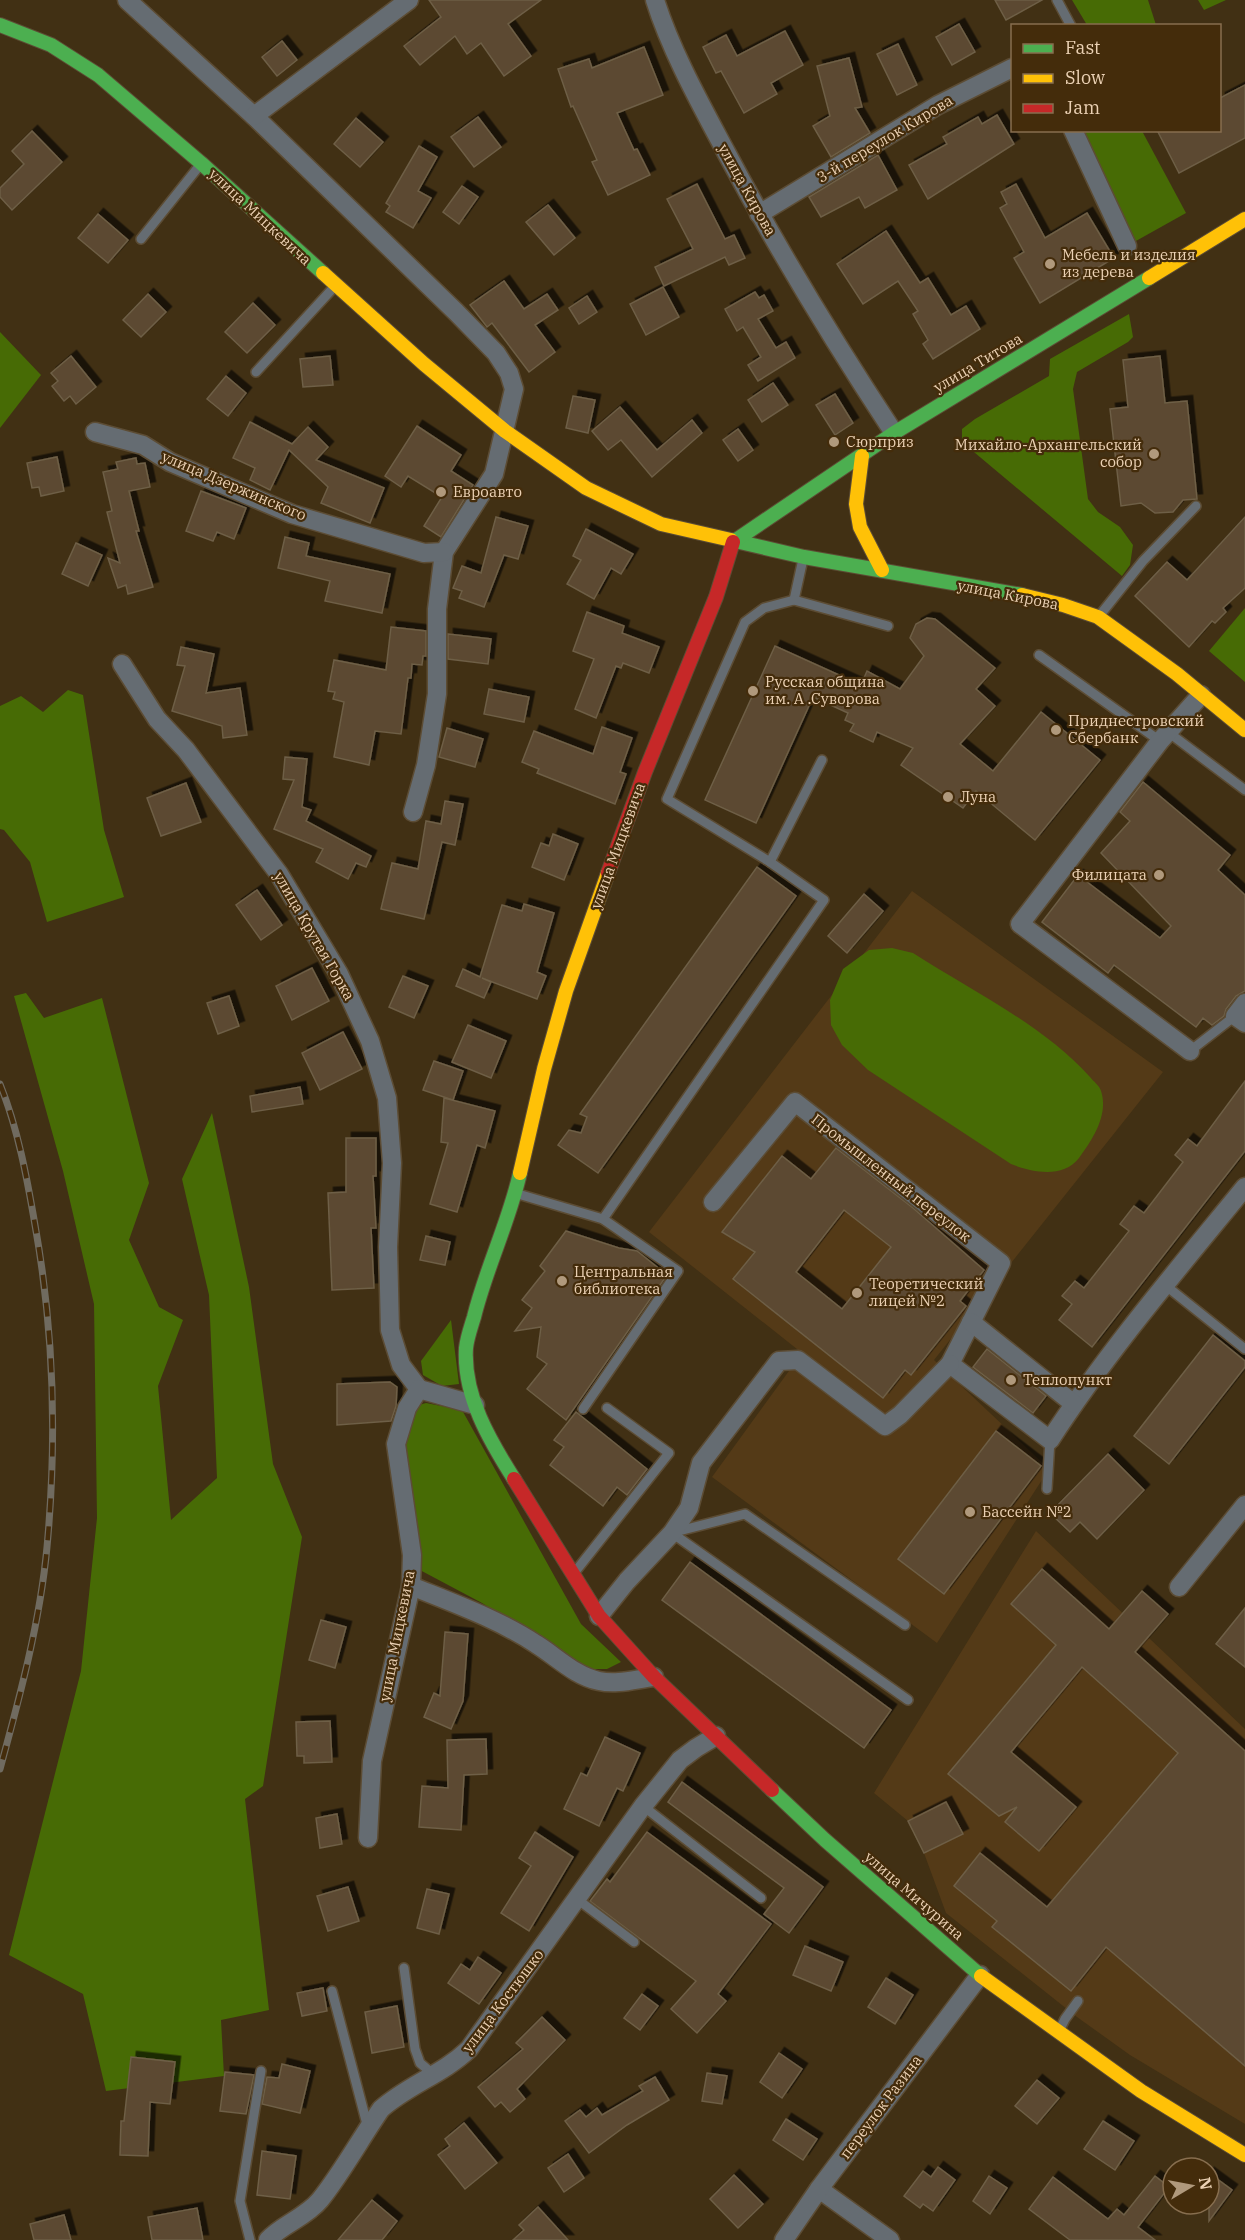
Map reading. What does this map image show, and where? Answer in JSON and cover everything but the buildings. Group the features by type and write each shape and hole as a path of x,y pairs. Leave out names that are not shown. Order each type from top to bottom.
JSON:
{"street":[{"path":"127,0 254,116 496,353 509,373 514,389 494,474 444,552 437,609 437,694 426,765 413,812"},
{"path":"254,116 409,0"},
{"name":"улица Кирова","path":"655,0 661,20 704,109 759,214 862,385 894,433"},
{"name":"улица Мицкевича","path":"0,25 51,45 98,75 424,364 505,431 586,488 661,524 733,542 716,597 645,772 566,991 544,1070 516,1193 477,1303 466,1347 468,1378 475,1405 498,1452 599,1617"},
{"name":"3-й переулок Кирова","path":"759,214 938,105 1011,68"},
{"path":"1074,132 1127,246"},
{"name":"улица Титова","path":"733,542 894,433 1245,219"},
{"name":"улица Дзержинского","path":"95,432 143,445 170,462 292,514 424,553 444,552"},
{"path":"862,456 856,504 860,526 882,570"},
{"name":"улица Кирова","path":"733,542 804,557 1021,595 1063,605 1098,617 1177,674 1245,730"},
{"name":"улица Крутая Горка","path":"122,664 157,719 186,750 279,874 339,974 370,1041 387,1098 392,1163 388,1247 390,1330 401,1365 419,1389"},
{"path":"1190,1052 1020,924 1164,736 1201,695"},
{"name":"Промышленный переулок","path":"599,1617 627,1581 672,1533 689,1508 701,1463 779,1361 798,1360 885,1426 900,1415 951,1364 1001,1263 795,1102 713,1202"},
{"path":"951,1364 1050,1440 1074,1404 1165,1285 1245,1187"},
{"path":"971,1322 1074,1404"},
{"path":"419,1389 475,1405"},
{"name":"улица Мицкевича","path":"368,1838 372,1761 411,1586 412,1556 396,1444 406,1408 419,1389"},
{"path":"1179,1587 1245,1505"},
{"path":"411,1586 470,1609 536,1643 565,1665 586,1677 600,1682 619,1683 654,1677"},
{"name":"улица Мичурина","path":"599,1617 654,1677 825,1840 980,1975 1141,2091 1245,2156"},
{"name":"улица Костюшко","path":"268,2240 272,2235 300,2218 320,2200 381,2109 393,2098 453,2064 469,2049 643,1806 680,1760 716,1736"},
{"name":"переулок Разина","path":"784,2240 819,2189 980,1975"},
{"path":"819,2189 890,2240"}],"lane":[{"path":"1057,0 1070,24"},
{"path":"141,239 201,164"},
{"path":"256,372 335,286"},
{"path":"1098,617 1143,561 1196,506"},
{"path":"794,600 804,557"},
{"path":"603,1219 824,900 770,862 667,799 746,622 764,608 794,600 888,626"},
{"path":"1039,655 1245,790"},
{"path":"770,862 822,760"},
{"path":"1190,1052 1242,1014"},
{"path":"516,1193 603,1219 678,1271 583,1409"},
{"path":"1165,1285 1245,1349"},
{"path":"573,1575 669,1453 607,1408"},
{"path":"1047,1490 1050,1440"},
{"path":"672,1533 745,1514 905,1625"},
{"path":"672,1533 908,1700"},
{"path":"643,1806 761,1898"},
{"path":"577,1899 634,1942"},
{"path":"404,1968 415,2049 420,2063 433,2074"},
{"path":"332,1991 368,2128"},
{"path":"1058,2033 1078,2001"},
{"path":"250,2240 240,2201 261,2071"}],"shaded area":[{"name":"Теоретический лицей №2","path":"912,891 1163,1072 934,1360 1049,1469 937,1643 712,1477 802,1353 649,1232"},
{"path":"1036,1531 1245,1729 1245,2124 1130,2055 1077,2017 946,1913 924,1853 908,1821 874,1793"}],"green space":[{"path":"1072,0 1148,0 1156,24 1086,24"},
{"path":"1198,0 1226,0 1204,10"},
{"path":"1073,132 1143,132 1186,213 1127,246"},
{"path":"1129,314 1133,337 1077,372 1073,389 1088,499 1098,512 1120,527 1133,545 1130,565 1122,576 962,442 962,429 1049,376 1050,359"},
{"path":"0,332 41,375 0,428"},
{"path":"1245,608 1245,682 1209,651"},
{"path":"68,690 83,695 104,830 124,897 47,922 30,862 4,830 0,829 0,706 21,696 43,712"},
{"path":"892,948 913,953 1006,1009 1071,1058 1098,1085 1103,1100 1101,1118 1089,1143 1072,1165 1046,1172 1011,1164 868,1070 842,1045 831,1025 830,1000 843,969 869,950"},
{"path":"26,993 44,1018 102,998 149,1183 129,1240 159,1307 183,1320 158,1386 171,1520 217,1478 209,1295 182,1179 212,1113 249,1287 273,1464 302,1537 263,1786 245,1799 269,2010 221,2020 224,2076 106,2091 83,1994 9,1955 81,1671 97,1518 94,1304 63,1171 14,996"},
{"path":"451,1320 459,1384 442,1386 423,1375 421,1361"},
{"path":"426,1403 462,1410 581,1624 621,1662 607,1669 585,1669 482,1603 418,1569 399,1442 412,1407"}],"railway":[{"path":"0,1084 21,1154 41,1265 50,1345 53,1426 50,1507 40,1603 22,1686 0,1769"}],"traffic: fast":[{"path":"0,25 51,45 98,75 201,163 323,273"},
{"path":"733,542 894,433 1149,278"},
{"path":"731,540 804,557 1022,595"},
{"path":"514,1479 487,1434 474,1401 466,1366 466,1348 479,1299 520,1173"},
{"path":"772,1790 825,1840 981,1976"}],"traffic: slow":[{"path":"1149,278 1245,219"},
{"path":"323,273 424,364 505,431 586,488 661,524 731,540"},
{"path":"862,456 856,504 860,527 882,570"},
{"path":"1022,595 1098,617 1177,674 1245,730"},
{"path":"520,1173 544,1069 566,991 608,873"},
{"path":"981,1976 1141,2091 1245,2155"}],"traffic: jam":[{"path":"608,873 645,772 716,597 733,542"},
{"path":"514,1479 599,1616 654,1677 772,1790"}],"place":[{"name":"Мебель и изделия из дерева","path":"1050,264"},
{"name":"Сюрприз","path":"834,442"},
{"name":"Михайло-Архангельский собор","path":"1154,454"},
{"name":"Евроавто","path":"441,492"},
{"name":"Русская община им. А .Суворова","path":"753,691"},
{"name":"Приднестровский Сбербанк","path":"1056,730"},
{"name":"Луна","path":"948,797"},
{"name":"Филицата","path":"1159,875"},
{"name":"Центральная библиотека","path":"562,1281"},
{"name":"Теоретический лицей №2","path":"857,1293"},
{"name":"Теплопункт","path":"1011,1380"},
{"name":"Бассейн №2","path":"970,1512"}]}
